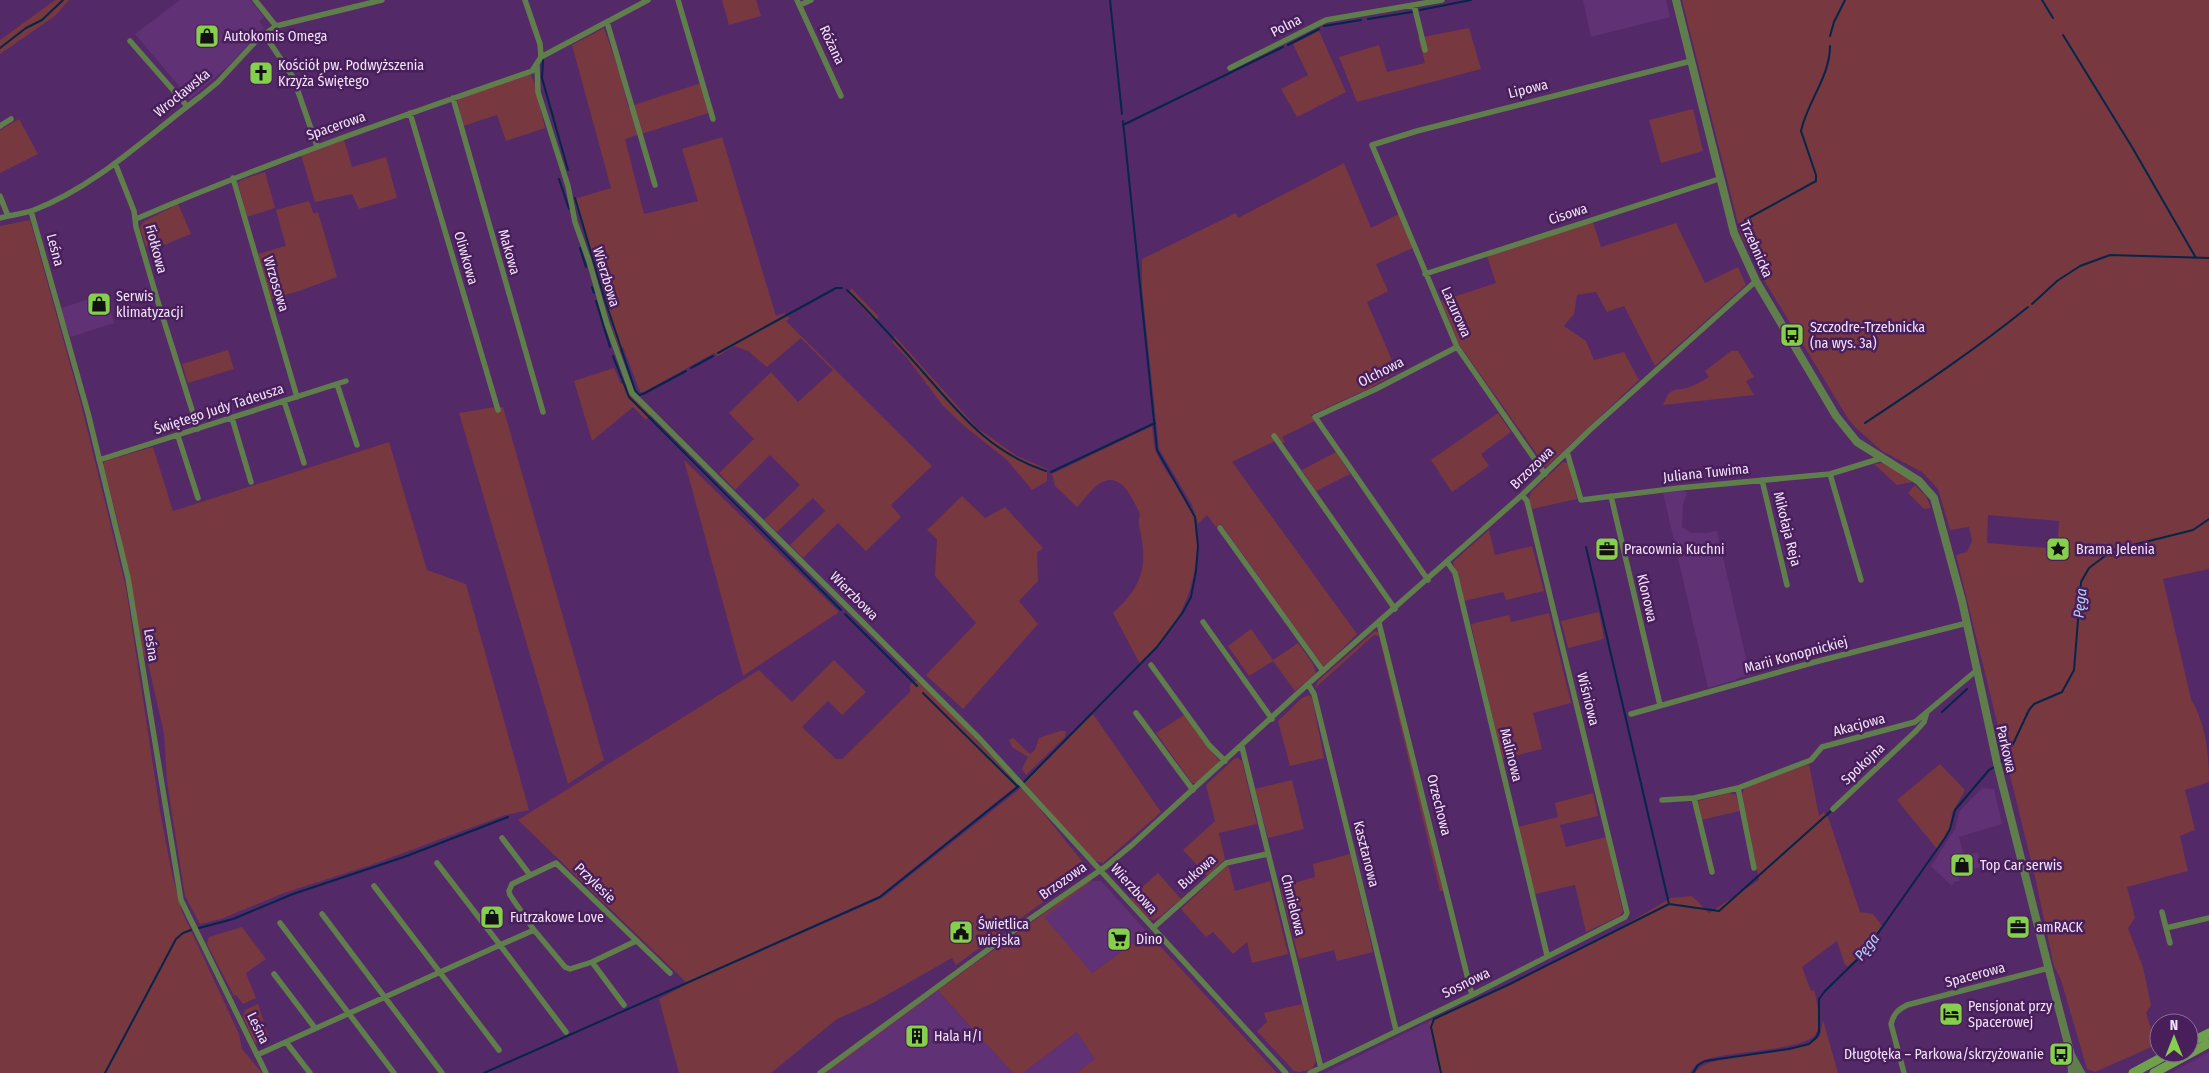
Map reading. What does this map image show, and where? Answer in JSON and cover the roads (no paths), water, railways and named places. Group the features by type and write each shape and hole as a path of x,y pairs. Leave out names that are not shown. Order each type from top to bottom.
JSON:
{"main road":[{"path":"2154,1073 2209,1043"},
{"path":"2134,1073 2152,1063"}],"street":[{"path":"255,0 276,26"},
{"name":"Wrocławska","path":"0,218 31,211 73,191 115,163 218,82 264,34 276,26 382,0"},
{"path":"525,0 540,44 541,57 537,66"},
{"path":"541,57 648,0"},
{"path":"678,0 713,119"},
{"name":"Różana","path":"811,0 798,3 841,96"},
{"name":"Polna","path":"1230,68 1326,20 1442,0"},
{"name":"Trzebnicka","path":"1676,0 1719,180 1734,233 1756,281 1842,424 1857,442 1895,465"},
{"path":"1414,5 1424,50"},
{"path":"607,22 655,186"},
{"path":"264,34 293,77 317,146"},
{"path":"130,41 187,106"},
{"name":"Lipowa","path":"1372,145 1416,131 1690,61"},
{"name":"Spacerowa","path":"136,219 233,178 317,146 532,71 537,66"},
{"name":"Wierzbowa","path":"537,66 538,92 568,186 575,222 607,324 632,393 980,739 1286,1073"},
{"name":"Makowa","path":"453,98 543,412"},
{"name":"Oliwkowa","path":"410,113 498,410"},
{"path":"0,126 11,119"},
{"name":"Lazurowa","path":"1372,145 1402,212 1425,274 1457,347 1545,474"},
{"name":"Fiołkowa","path":"115,163 136,219 136,226 160,310 198,429"},
{"name":"Wrzosowa","path":"233,178 296,397"},
{"name":"Cisowa","path":"1425,274 1719,180"},
{"path":"0,196 8,216"},
{"name":"Leśna","path":"31,211 99,460 128,578 181,900 266,1073"},
{"name":"Brzozowa","path":"820,1073 1101,870 1133,844 1242,747 1308,684 1428,580 1756,281"},
{"name":"Olchowa","path":"1428,580 1315,417 1376,389 1457,347"},
{"name":"Świętego Judy Tadeusza","path":"99,460 346,381"},
{"path":"338,384 357,445"},
{"path":"284,401 304,463"},
{"path":"232,418 251,482"},
{"path":"178,436 198,498"},
{"path":"1274,436 1395,609"},
{"name":"Juliana Tuwima","path":"1567,452 1581,500 1679,488 1830,474 1882,458"},
{"name":"Parkowa","path":"1895,465 1919,480 1934,498 1967,623 1998,766 2071,1054 2072,1073"},
{"path":"1830,474 1861,580"},
{"name":"Mikołaja Reja","path":"1762,480 1787,585"},
{"name":"Wiśniowa","path":"1522,495 1527,501 1627,910"},
{"name":"Klonowa","path":"1612,496 1660,705"},
{"path":"1220,528 1323,671"},
{"name":"Malinowa","path":"1447,562 1455,573 1547,955"},
{"path":"1203,622 1272,719"},
{"name":"Orzechowa","path":"1379,622 1472,995"},
{"name":"Marii Konopnickiej","path":"1631,714 1815,662 1967,623"},
{"path":"1151,665 1209,745 1225,761"},
{"name":"Akacjowa","path":"1662,800 1694,798 1738,788 1810,760 1822,747 1914,722 1977,670"},
{"name":"Kasztanowa","path":"1308,684 1314,694 1396,1030"},
{"name":"Spokojna","path":"1833,809 1916,731 1924,722 1926,712"},
{"path":"1136,713 1193,790"},
{"name":"Chmielowa","path":"1242,747 1321,1068"},
{"path":"1738,788 1754,868"},
{"path":"1694,798 1712,872"},
{"path":"502,838 530,875"},
{"name":"Bukowa","path":"1153,928 1226,863 1267,854"},
{"path":"437,863 566,1032"},
{"name":"Przylesie","path":"636,941 578,968 567,969 534,930 509,891 512,884 556,864 670,973"},
{"path":"374,886 500,1050"},
{"name":"Sosnowa","path":"1310,1073 1472,995 1547,955 1625,917 1627,910"},
{"path":"2162,912 2170,944"},
{"path":"322,914 442,1073"},
{"path":"2166,928 2209,918"},
{"path":"280,923 394,1073"},
{"path":"257,1054 534,930"},
{"path":"592,962 624,1004"},
{"name":"Spacerowa","path":"1904,1073 1891,1024 1893,1016 1906,1005 2049,968"},
{"path":"274,974 315,1028"},
{"path":"286,1042 310,1073"},
{"name":"Parkowa","path":"2071,1054 2081,1073"}],"waterway":[{"path":"0,48 26,28 42,20 63,0"},
{"path":"1110,0 1122,114"},
{"path":"1420,10 1471,0"},
{"path":"1830,36 1834,22 1845,0"},
{"path":"2042,0 2053,18"},
{"path":"1368,19 1412,12"},
{"path":"1324,26 1361,20"},
{"path":"1288,45 1319,29"},
{"path":"2063,35 2132,147 2196,258"},
{"path":"1745,220 1816,181 1816,175 1801,131 1826,68 1830,46"},
{"path":"1123,125 1283,47"},
{"path":"543,60 542,78 568,170"},
{"path":"1023,783 1157,647 1183,612 1191,597 1196,571 1198,546 1195,517 1157,450 1123,121"},
{"path":"559,179 569,209"},
{"path":"575,198 605,300 635,390 639,395 643,394 686,371"},
{"path":"580,248 586,267"},
{"path":"2032,304 2057,281 2080,266 2110,255 2209,258"},
{"path":"592,287 594,293"},
{"path":"718,353 836,288 842,288"},
{"path":"847,290 886,330 977,431 1008,454 1046,471"},
{"path":"596,301 610,347"},
{"path":"1865,423 1968,352 2028,307"},
{"path":"613,356 629,397 841,610"},
{"path":"691,368 713,356"},
{"path":"1051,472 1155,423"},
{"name":"Pęga","path":"2013,744 2029,710 2034,704 2062,692 2074,670 2081,582 2089,568 2113,550 2193,530 2209,519"},
{"path":"1586,547 1669,904"},
{"path":"845,614 917,686"},
{"path":"1942,712 1967,689"},
{"path":"923,693 1018,787"},
{"name":"Pęga","path":"2000,763 2007,752"},
{"name":"Pęga","path":"1693,1073 1698,1065 1705,1061 1789,1049 1809,1044 1816,1038 1819,1032 1819,999 1864,953 1945,838 1950,829 1955,810 1989,770 1996,766"},
{"path":"484,1073 880,897 1020,785"},
{"path":"1441,1073 1431,1027 1434,1019 1510,984 1669,904 1719,911 1831,811"},
{"path":"199,928 233,919 293,894 404,857 508,817"},
{"path":"105,1073 176,939 183,933 191,930"}],"place":[{"name":"Autokomis Omega","path":"207,36"},
{"name":"Kościół pw. Podwyższenia Krzyża Świętego","path":"261,73"},
{"name":"Serwis klimatyzacji","path":"99,304"},
{"name":"Szczodre-Trzebnicka (na wys. 3a)","path":"1792,335"},
{"name":"Pracownia Kuchni","path":"1607,549"},
{"name":"Brama Jelenia","path":"2058,549"},
{"name":"Top Car serwis","path":"1962,865"},
{"name":"Futrzakowe Love","path":"492,917"},
{"name":"amRACK","path":"2018,927"},
{"name":"Świetlica wiejska","path":"961,932"},
{"name":"Dino","path":"1119,939"},
{"name":"Pensjonat przy Spacerowej","path":"1951,1014"},
{"name":"Hala H/I","path":"917,1036"},
{"name":"Długołęka – Parkowa/skrzyżowanie","path":"2061,1054"}]}
